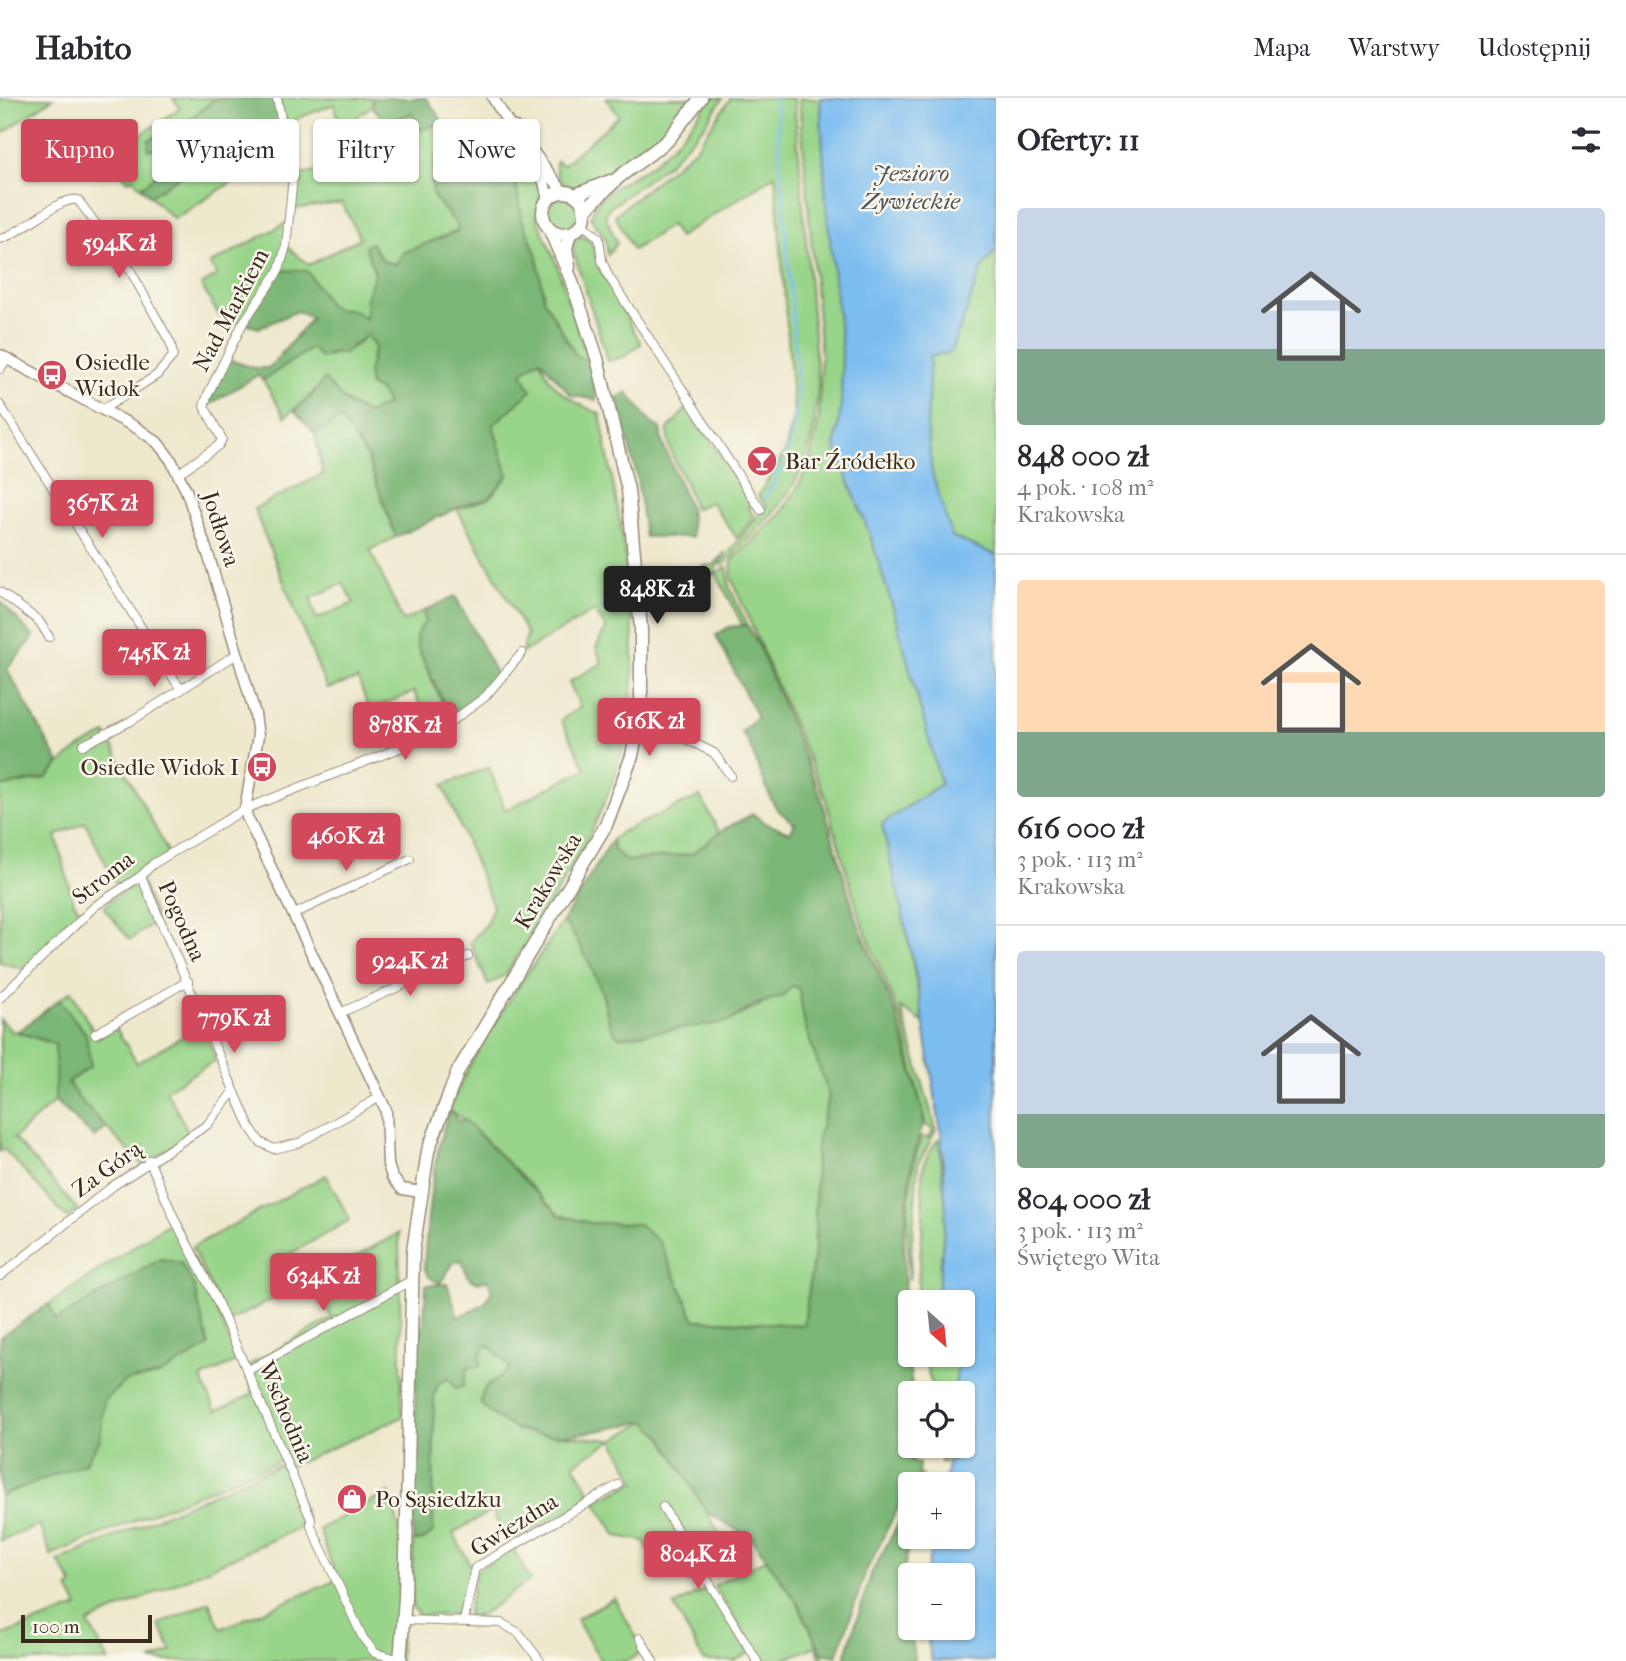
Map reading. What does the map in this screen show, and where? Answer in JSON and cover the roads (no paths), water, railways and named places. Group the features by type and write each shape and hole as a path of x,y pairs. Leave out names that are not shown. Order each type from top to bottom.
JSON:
{"main road":[{"path":"619,177 548,199 543,212 549,228 559,234 570,233 619,177 667,141 701,98"},
{"path":"569,194 583,217"},
{"name":"Krakowska","path":"400,1660 404,1620 412,1280 420,1192 433,1134 451,1084 610,818 632,756 641,700 641,629 628,490 597,358 571,279 549,228"},
{"name":"Krakowska","path":"570,233 566,247 571,279"}],"street":[{"name":"Nad Markiem","path":"179,473 219,445 222,439 204,406 243,323 279,270 286,246 293,177 277,98"},
{"path":"493,98 544,182 548,199"},
{"path":"503,114 528,140 569,194"},
{"path":"0,239 21,232 66,201 78,200 129,268 171,344 173,356 156,375 102,411"},
{"path":"583,217 597,236 609,277 761,510"},
{"name":"Jodłowa","path":"4,357 156,442 179,473 209,557 258,725 255,759 245,809"},
{"path":"0,369 4,357"},
{"path":"0,405 181,690"},
{"path":"0,592 39,621 49,637"},
{"name":"Stroma","path":"0,998 95,906 141,876 153,864 245,809 433,735 485,697 522,653"},
{"path":"83,745 181,690 237,654"},
{"path":"641,700 655,707 688,740 714,753 731,776"},
{"path":"245,809 389,1118 388,1166 392,1177 402,1189 420,1192"},
{"path":"294,914 410,859"},
{"name":"Pogodna","path":"141,876 233,1092 260,1142 274,1149 299,1143 380,1097"},
{"path":"340,1013 468,956"},
{"name":"Pogodna","path":"95,1034 188,981"},
{"name":"Za Górą","path":"0,1276 149,1160 207,1125 233,1092"},
{"name":"Wschodnia","path":"149,1160 247,1371 312,1519 311,1526 323,1545 363,1638 375,1653 400,1660"},
{"path":"247,1371 412,1280"},
{"name":"Gwiezdna","path":"464,1621 475,1568 618,1485"},
{"path":"663,1507 757,1661"},
{"path":"404,1620 491,1622 511,1627 530,1644 540,1661"},
{"path":"640,1638 653,1661"}],"water":[{"name":"Jezioro Żywieckie","path":"820,98 996,98 996,249 981,270 951,352 930,356 927,427 932,473 952,537 996,555 996,1661 932,1661 928,1640 975,1640 975,1563 928,1563 931,1549 975,1549 975,1472 946,1472 948,1463 958,1458 975,1458 975,1381 956,1381 957,1367 975,1367 975,1290 938,1290 946,1210 941,1133 915,970 882,824 941,784 894,611 869,532 835,447 841,408 842,350 826,202"}],"waterway":[{"path":"764,499 785,458 795,415 798,384 775,98"}],"place":[{"name":"Osiedle Widok","path":"52,375"},
{"name":"Bar Źródełko","path":"762,461"},
{"name":"Osiedle Widok I","path":"262,767"},
{"name":"Po Sąsiedzku","path":"352,1499"}]}
